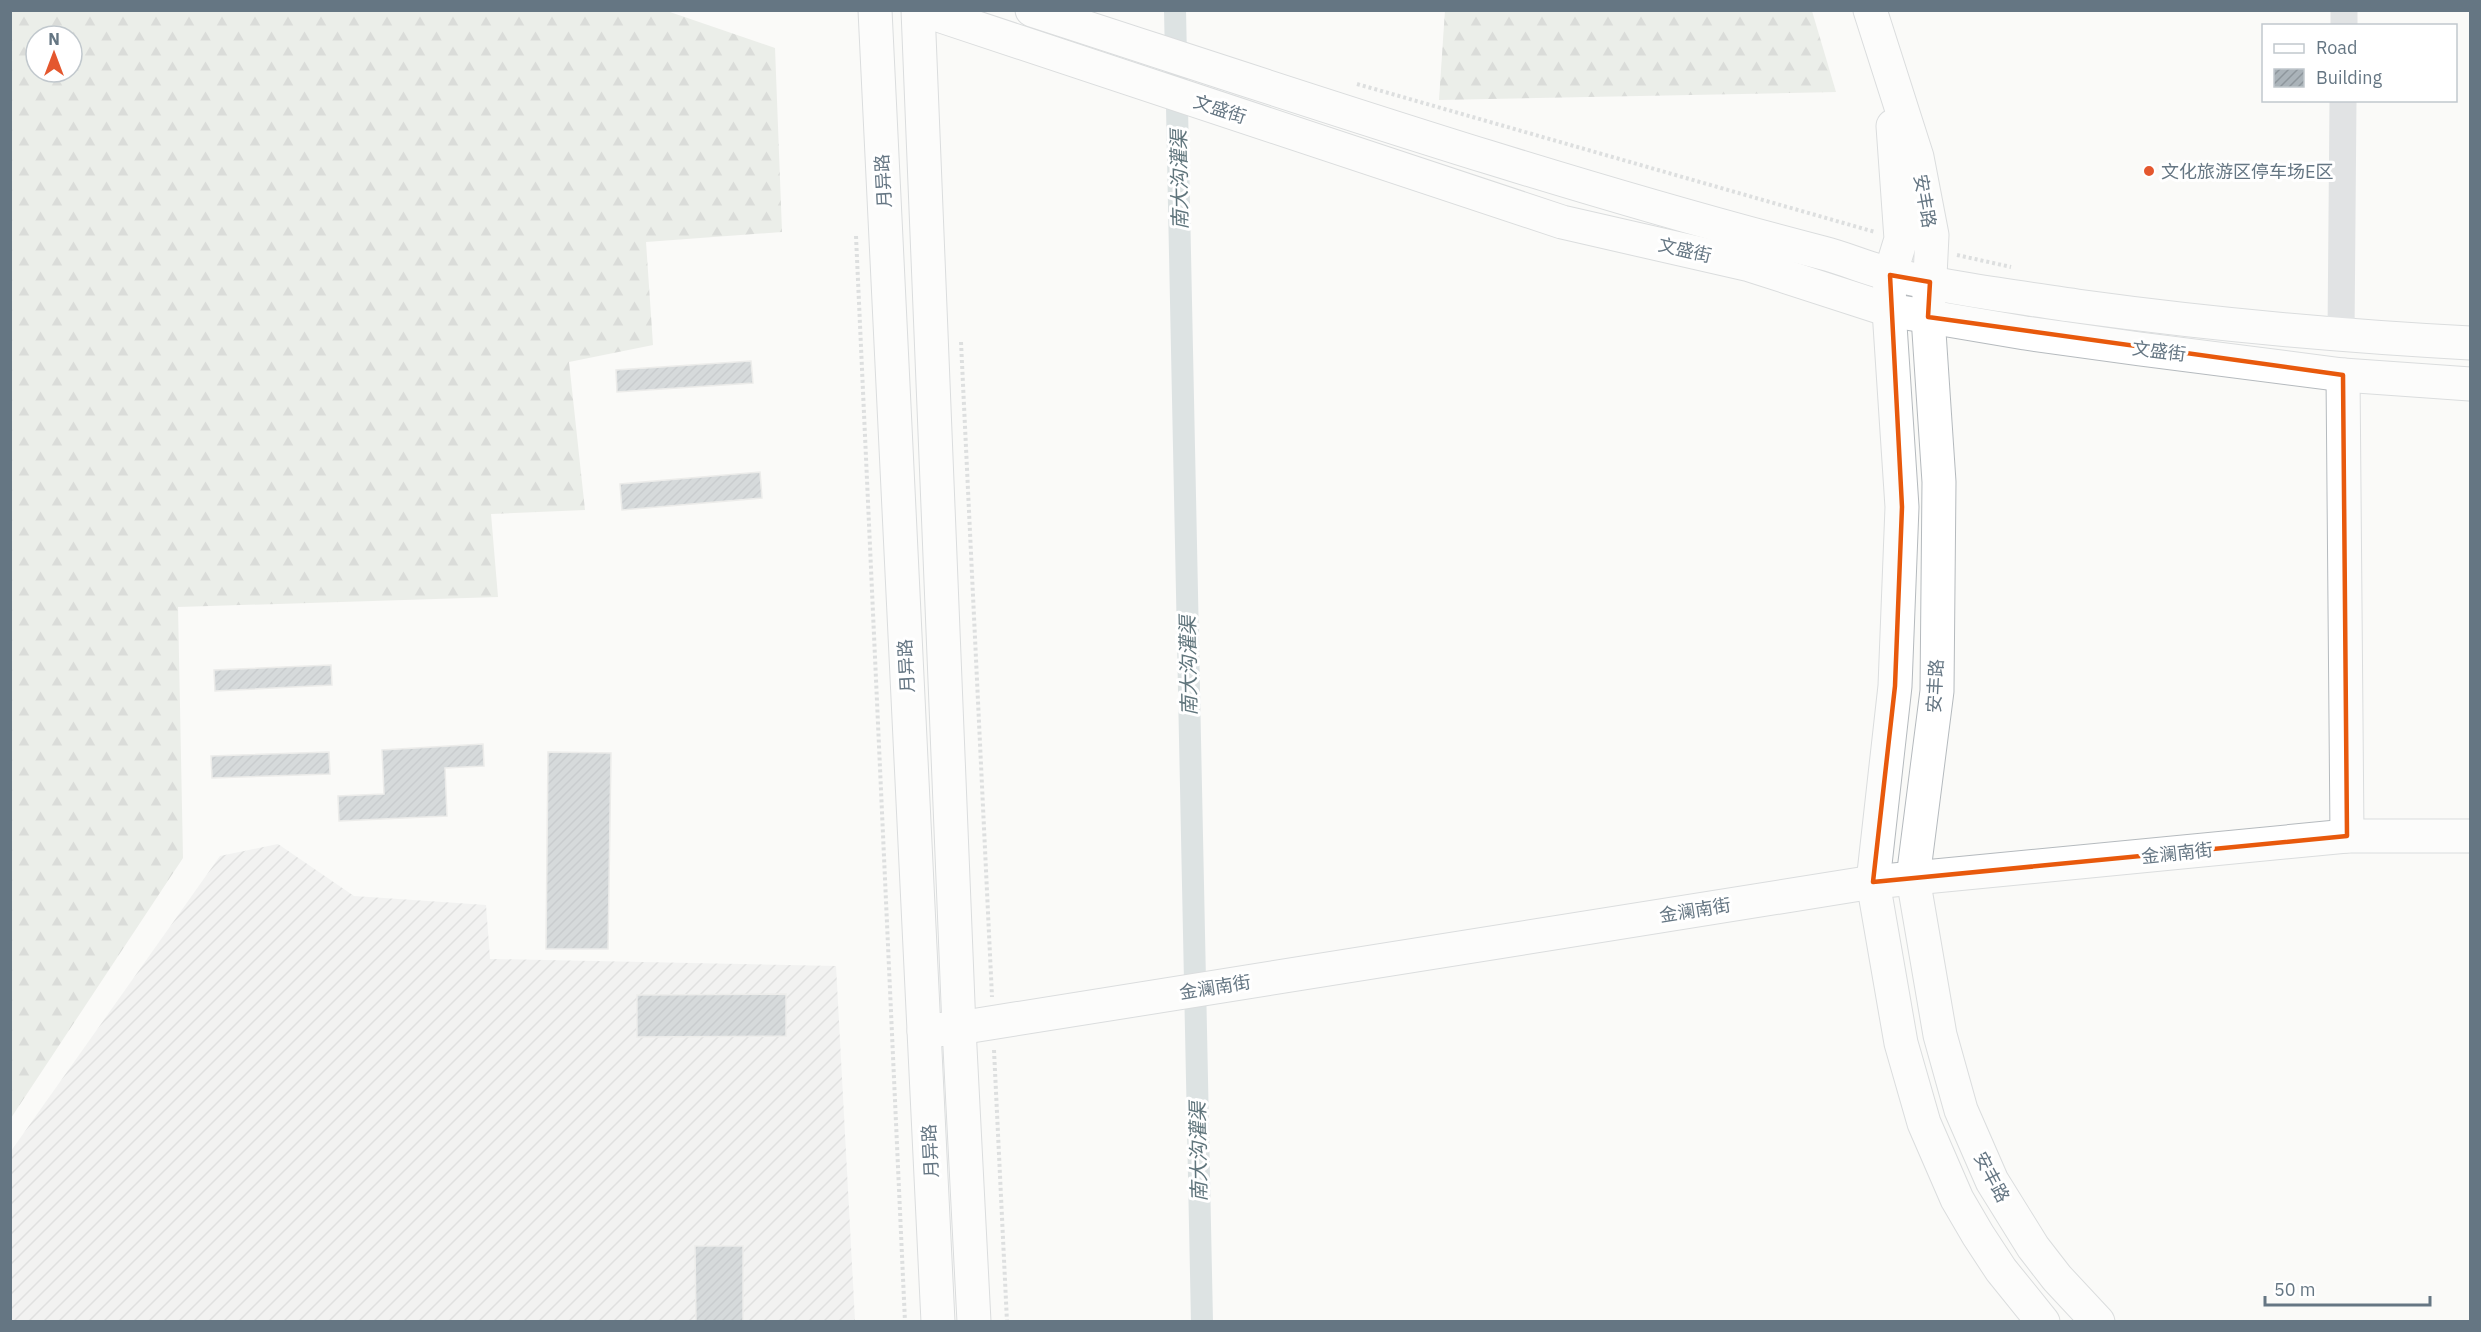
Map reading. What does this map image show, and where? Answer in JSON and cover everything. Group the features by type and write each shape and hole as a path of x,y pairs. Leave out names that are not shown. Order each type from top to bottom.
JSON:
{"main road":[{"name":"月异路","path":"875,10 938,1322"},
{"name":"月异路","path":"918,10 959,1028 974,1322"},
{"name":"文盛街","path":"923,10 1562,222 1750,265 1889,310 2140,349 2343,375 2470,384"},
{"name":"文盛街","path":"1032,10 1578,186 1735,231 1828,254 1890,274 2144,315 2342,336 2470,343"},
{"name":"安丰路","path":"1869,10 1891,92 1901,239 1890,274 1889,310 1902,507 1895,686 1873,882 1901,1043 1924,1123 1948,1180 1978,1235 2001,1270 2043,1322"},
{"name":"安丰路","path":"1869,10 1917,157 1932,235 1928,317 1939,482 1937,691 1913,878 1940,1035 1958,1100 1975,1146 1992,1181 2033,1247 2057,1278 2098,1322"},
{"path":"2343,375 2347,836"},
{"name":"金澜南街","path":"924,1031 993,1023 1873,882 2347,836 2470,836"}],"street":[{"path":"2342,336 2343,102"}],"path":[{"name":"月异路","path":"856,235 905,1322"},
{"path":"961,339 1006,1322"}],"highlighted area":[{"path":"1890,275 1930,282 1928,317 2343,375 2347,836 1873,882 1895,686 1902,507"}],"shaded area":[{"path":"278,844 354,896 486,905 490,959 836,966 855,1321 11,1322 11,1151 220,856"}],"green space":[{"path":"1445,10 1812,11 1836,92 1439,100"},
{"path":"11,11 667,11 775,48 782,232 646,242 653,345 569,362 585,510 491,514 498,597 178,607 183,858 11,1118"}],"building":[{"path":"751,361 753,383 617,392 616,370"},
{"path":"760,472 762,498 622,510 620,484"},
{"path":"331,665 332,685 215,691 214,670"},
{"path":"483,744 484,766 445,768 447,816 339,821 338,796 384,794 382,750"},
{"path":"329,752 330,774 212,778 211,756"},
{"path":"548,752 611,753 608,949 546,949"},
{"path":"786,994 786,1036 637,1037 637,995"},
{"path":"695,1246 743,1246 743,1322 696,1322"}],"waterway":[{"name":"南大沟灌渠","path":"1175,10 1202,1322"}],"place":[{"name":"文化旅游区停车场E区","path":"2149,171"}]}
